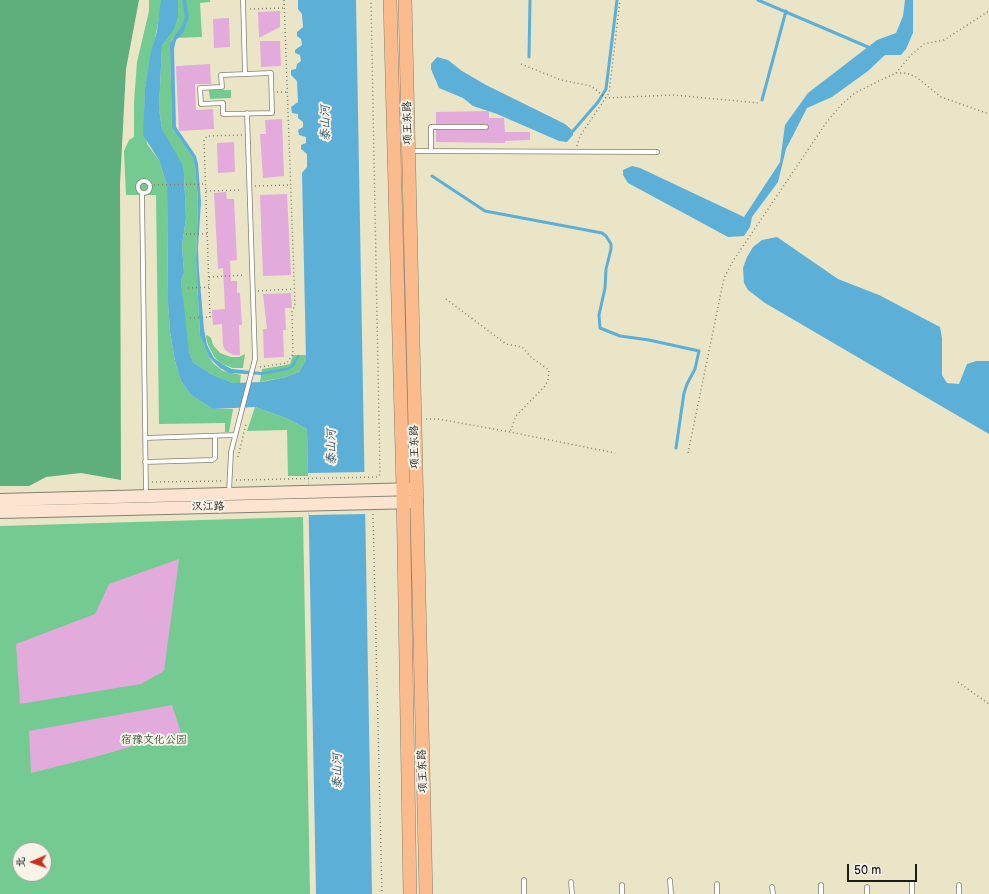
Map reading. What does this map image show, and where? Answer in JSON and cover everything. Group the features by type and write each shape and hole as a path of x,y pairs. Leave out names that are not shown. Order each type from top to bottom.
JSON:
{"main road":[{"name":"项王东路","path":"390,0 403,489 410,894"},
{"name":"项王东路","path":"405,0 426,894"}],"street":[{"name":"汉江路","path":"0,500 416,488"},
{"name":"汉江路","path":"0,512 303,505 372,508 403,502 416,502"}],"lane":[{"path":"243,0 245,74"},
{"path":"271,73 272,113 223,114 223,103 201,104 200,88 222,87 221,75 245,74 271,73"},
{"path":"229,494 231,452 255,359 247,114"},
{"path":"431,151 431,127 486,127"},
{"path":"409,150 657,152"},
{"path":"142,193 148,192 150,185 146,181 140,182 138,188 142,193 146,496"},
{"path":"145,438 235,435"},
{"path":"145,462 212,460 215,458 216,436"},
{"path":"524,880 524,894"},
{"path":"670,880 671,894"},
{"path":"571,882 572,894"},
{"path":"912,883 912,894"},
{"path":"717,884 717,894"},
{"path":"622,885 622,894"},
{"path":"821,885 821,894"},
{"path":"959,885 959,894"},
{"path":"772,887 773,894"},
{"path":"867,888 867,894"}],"path":[{"path":"260,367 287,363 293,354 292,312 295,305 284,0"},
{"path":"298,479 378,477 380,474 371,0"},
{"path":"575,151 580,136 606,98 612,81 620,0"},
{"path":"243,9 284,8"},
{"path":"688,453 724,278 733,261 826,123 841,105 855,93 896,73 910,56 924,44 944,40 989,11"},
{"path":"521,64 561,80 591,86 606,98 673,95 759,103"},
{"path":"896,73 906,73 916,77 941,96 989,114"},
{"path":"271,92 287,92"},
{"path":"190,318 210,317 204,138 207,136 247,134"},
{"path":"242,135 242,142"},
{"path":"150,185 206,184"},
{"path":"206,191 291,185"},
{"path":"186,234 208,234"},
{"path":"209,277 252,275"},
{"path":"188,288 209,287"},
{"path":"253,291 294,290"},
{"path":"446,299 506,344 522,347 532,358 549,370 548,380 545,386 516,416 510,432"},
{"path":"414,419 438,419 615,453"},
{"path":"225,474 225,481"},
{"path":"372,508 374,516 382,894"},
{"path":"958,682 989,704"}],"green space":[{"path":"0,0 139,0 126,69 120,184 121,480 81,473 46,477 29,486 0,486"},
{"path":"149,0 161,0 161,8 145,88 144,121 147,144 159,160 167,185 168,302 170,332 175,361 181,381 191,395 213,409 233,409 229,432 225,432 225,423 159,424 156,195 126,195 124,151 129,140 134,137 134,102 137,62 149,11"},
{"path":"178,0 210,0 210,2 200,3 202,37 173,38 170,43 172,128 193,158 195,166 198,201 196,261 200,336 209,357 214,364 223,371 241,375 240,383 233,383 211,374 193,362 186,339 181,280 184,273 182,245 186,218 184,173 162,129 159,108 162,46 174,28 178,18"},
{"path":"209,90 231,90 231,98 210,99"},
{"path":"207,335 211,338 213,345 220,353 231,357 239,357 245,354 243,368 233,368 222,364 215,358 208,345"},
{"path":"293,355 306,355 306,360 299,372 286,377 260,382 262,369 290,364"},
{"path":"255,407 286,418 307,429 308,476 288,476 287,430 247,431"},
{"name":"宿豫文化公园","path":"303,517 310,894 0,894 0,526"}],"water":[{"name":"泰山河","path":"161,0 178,0 178,18 174,29 162,46 159,108 162,129 182,164 184,173 186,218 182,245 184,273 181,280 189,352 193,362 211,374 233,383 262,382 286,377 299,372 306,360 302,173 307,167 307,154 301,149 301,145 306,143 306,137 299,135 298,130 303,127 303,122 298,118 298,114 292,113 291,107 298,102 297,81 291,75 291,70 296,69 297,64 301,61 300,55 295,53 295,50 302,45 301,39 297,36 297,32 303,27 302,14 298,9 298,0 356,0 372,894 316,894 307,429 286,418 255,407 213,409 191,395 181,381 175,361 170,332 168,302 167,185 159,160 143,135 145,88 151,52 157,31"},
{"path":"182,0 186,0 189,17 183,33 176,40 174,49 176,127 196,156 198,164 201,202 198,248 199,271 204,329 207,345 214,358 232,369 261,372 290,367 298,355 300,355 294,366 289,370 262,375 229,373 220,368 209,357 200,336 196,261 198,201 195,167 193,158 172,128 170,43 181,27 185,17"},
{"path":"905,0 913,0 913,33 906,49 901,55 885,55 868,71 832,97 807,108 786,149 778,182 752,217 750,227 744,236 728,237 628,183 623,175 623,170 632,166 640,168 744,217 780,162 785,125 808,93 877,40 896,33 903,16"},
{"path":"437,57 448,60 462,71 486,85 565,124 573,131 573,135 567,142 559,141 497,114 473,106 463,98 439,88 431,69 431,64"},
{"path":"777,237 838,279 879,295 940,327 942,338 942,375 947,383 959,384 967,364 976,361 989,361 989,434 765,303 748,290 744,283 743,268 747,257 753,247 762,240"}],"pier":[{"path":"366,472 367,514 309,515 308,473"}],"building":[{"path":"280,11 280,27 259,38 258,12"},
{"path":"229,18 230,47 214,48 213,19"},
{"path":"260,41 280,41 281,66 261,67"},
{"path":"210,64 211,84 195,84 196,110 213,109 214,129 179,131 176,66"},
{"path":"489,111 489,118 504,118 505,132 530,132 530,140 505,141 505,143 436,142 436,130 486,130 489,127 486,124 436,124 436,112"},
{"path":"282,119 284,176 263,178 260,134 266,134 265,120"},
{"path":"234,142 235,172 218,173 217,143"},
{"path":"226,192 227,199 234,199 237,260 230,261 231,281 237,281 237,293 240,293 242,325 239,325 240,355 233,355 225,350 223,346 222,324 213,325 212,310 225,309 223,268 218,269 214,193"},
{"path":"287,194 291,275 263,276 260,195"},
{"path":"291,293 292,308 285,308 286,330 283,330 284,357 264,358 263,329 267,329 263,294"},
{"path":"179,559 164,671 141,684 20,704 16,644 95,614 109,584"},
{"path":"172,705 181,732 95,757 31,773 29,731"}],"waterway":[{"path":"529,57 530,0"},
{"path":"573,131 598,102 606,89 617,0"},
{"path":"758,0 868,47"},
{"path":"762,100 786,11"},
{"path":"432,176 485,211 602,233 606,236 611,244 611,249 606,269 605,288 599,315 600,328 620,336 649,340 699,351 695,369 684,393 676,448"}]}
